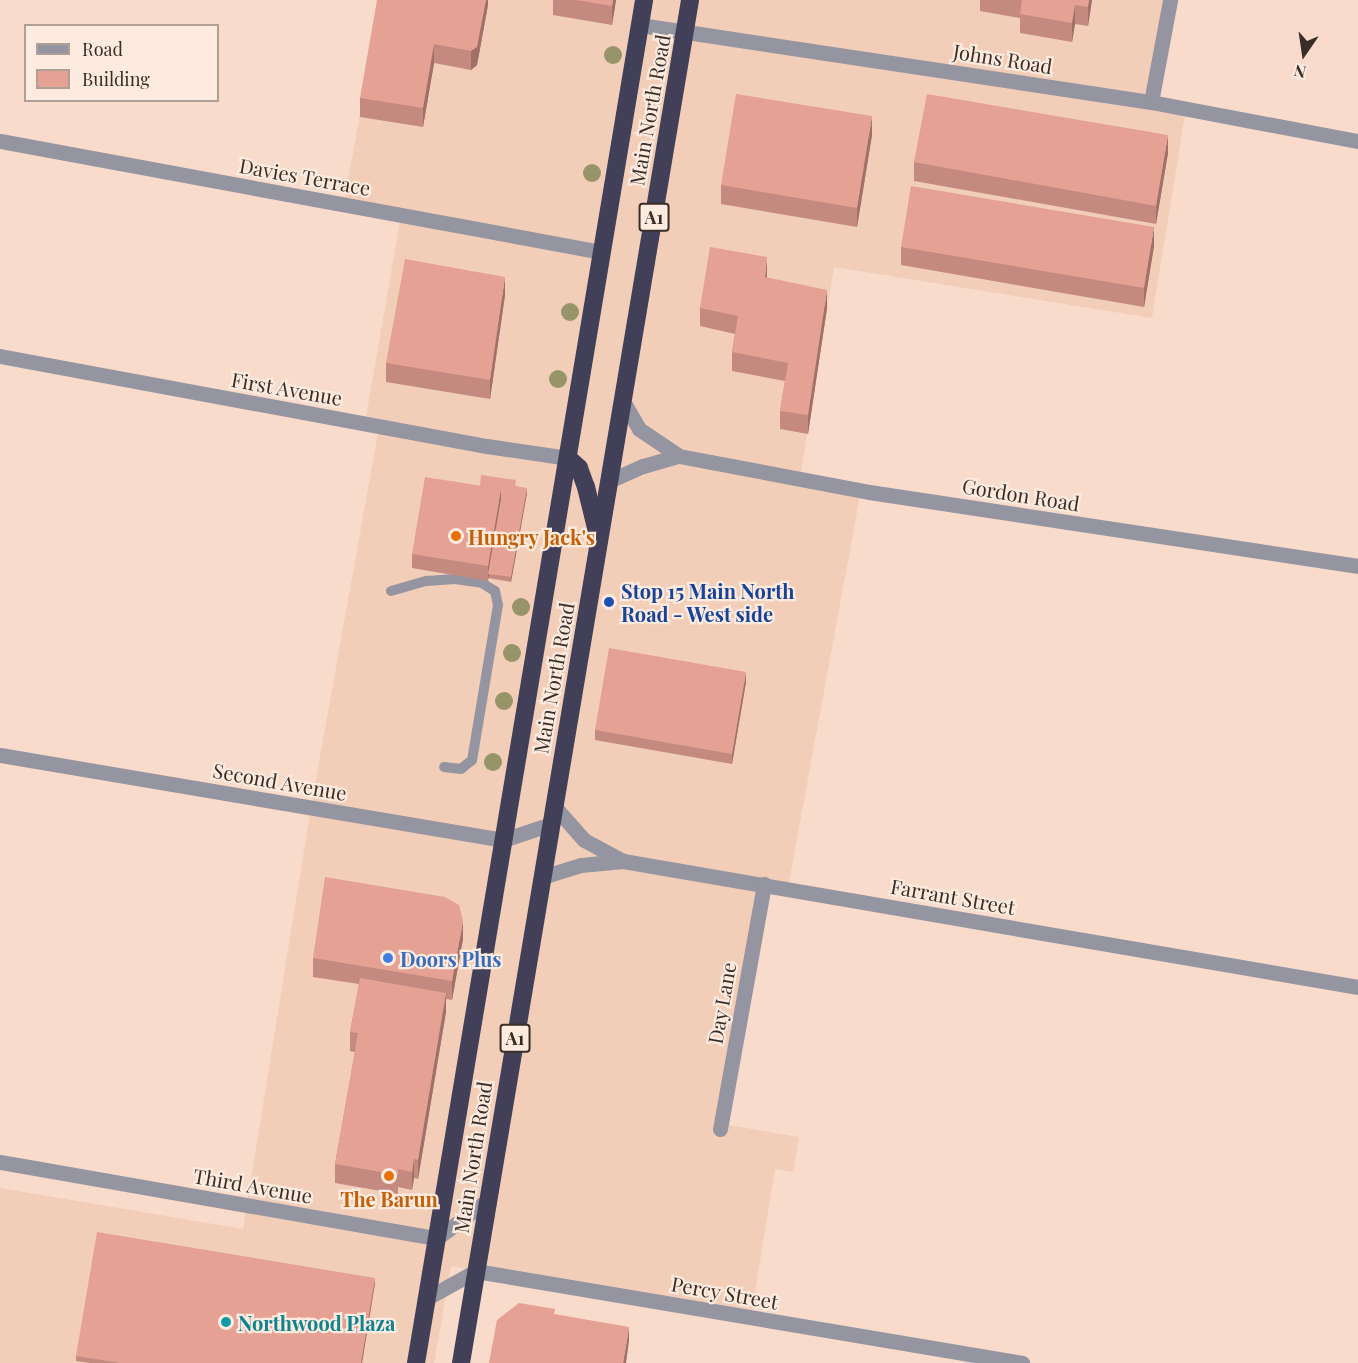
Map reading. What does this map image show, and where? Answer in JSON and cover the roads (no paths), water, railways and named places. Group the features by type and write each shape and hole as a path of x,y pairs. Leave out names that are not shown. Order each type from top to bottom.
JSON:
{"highway":[{"name":"Main North Road","path":"416,1363 644,0"},
{"name":"Main North Road","path":"460,1363 690,0"},
{"path":"568,458 579,468 586,487 599,542"}],"street":[{"path":"1151,102 1170,0"},
{"name":"Johns Road","path":"640,25 1151,102 1358,141"},
{"name":"Davies Terrace","path":"0,141 602,252"},
{"name":"First Avenue","path":"0,356 476,444 568,458"},
{"name":"Gordon Road","path":"623,401 639,429 679,456 868,492 1358,566"},
{"name":"Gordon Road","path":"609,481 643,466 679,456"},
{"name":"Second Avenue","path":"0,755 503,840 553,815"},
{"path":"553,815 584,840 623,861"},
{"name":"Farrant Street","path":"542,877 581,865 623,861 1358,987"},
{"name":"Day Lane","path":"720,1129 764,884"},
{"name":"Third Avenue","path":"0,1161 437,1238"},
{"path":"437,1238 488,1200"},
{"path":"427,1298 476,1271"},
{"name":"Percy Street","path":"476,1271 1022,1363"}],"lane":[{"path":"391,591 427,581 455,579 482,583 495,591 498,605 472,760 460,769 444,767"}],"place":[{"name":"Hungry Jack's","path":"456,536"},
{"name":"Stop 15 Main North Road - West side","path":"609,602"},
{"name":"Doors Plus","path":"388,958"},
{"name":"The Barun","path":"389,1176"},
{"name":"Northwood Plaza","path":"226,1322"}]}
